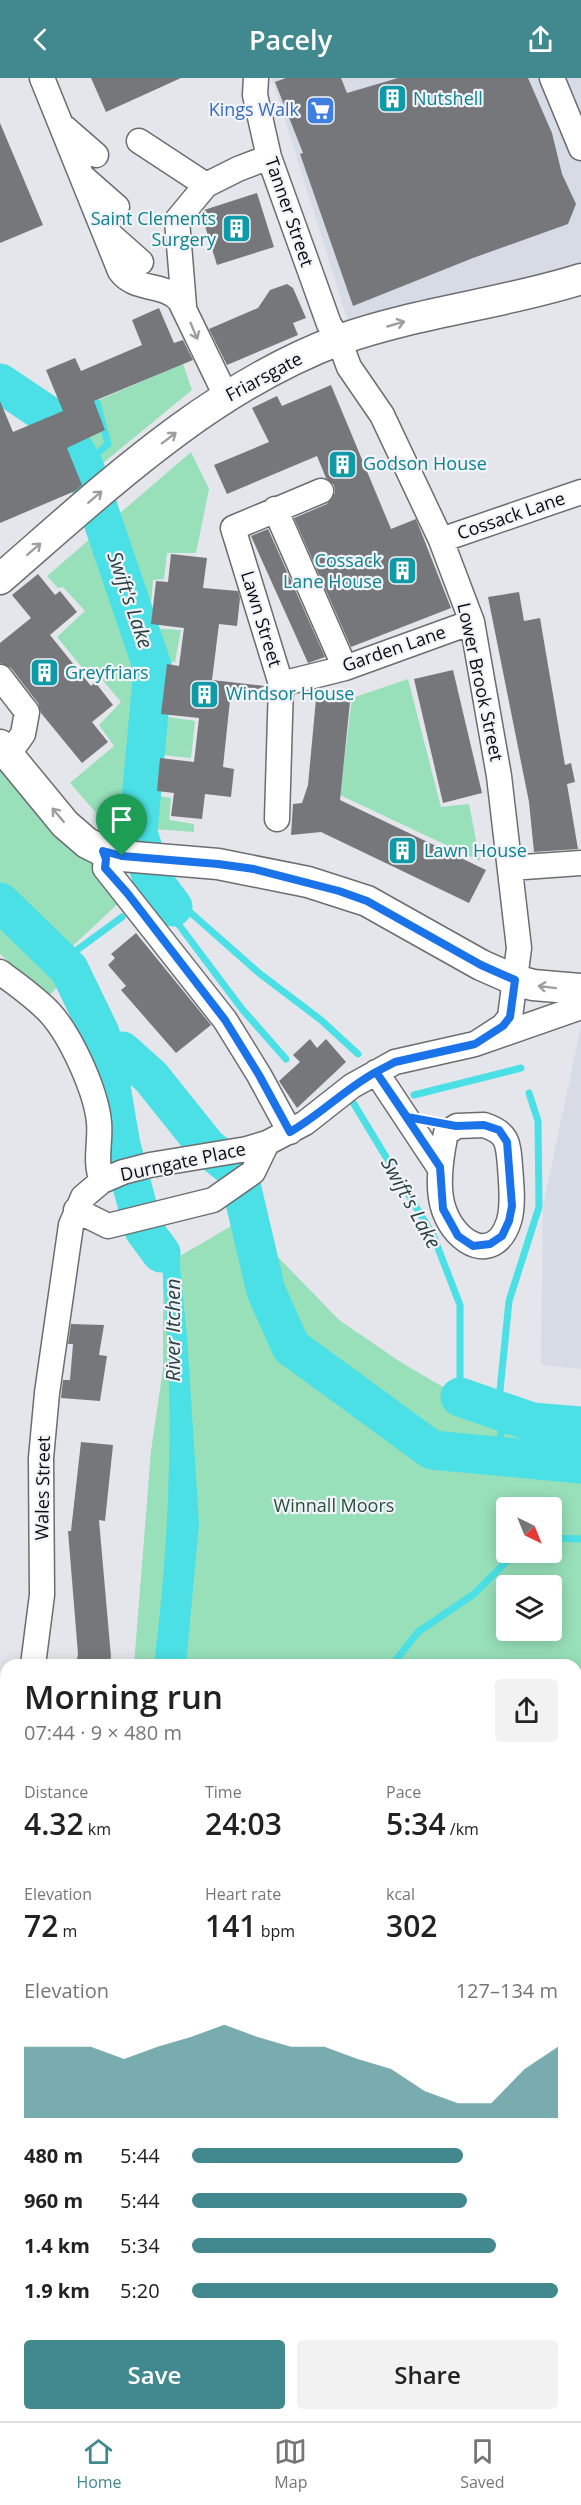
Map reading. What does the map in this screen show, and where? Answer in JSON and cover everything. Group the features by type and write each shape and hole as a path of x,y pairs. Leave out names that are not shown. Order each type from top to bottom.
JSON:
{"main road":[{"name":"Friarsgate","path":"0,579 122,473 226,396 287,363 339,340 440,311 581,279"},
{"path":"4,750 65,824 87,843 117,854 254,869 339,891 377,906 481,965 515,980 533,985 581,989"}],"street":[{"name":"Tanner Street","path":"256,78 255,95 269,157 329,324 339,340"},
{"path":"552,78 581,148"},
{"path":"45,86 71,124 96,154"},
{"path":"71,124 70,149 91,201 114,237 141,262"},
{"path":"139,141 206,185"},
{"path":"70,149 107,180"},
{"path":"226,396 203,351 184,306 177,220 206,185 269,157"},
{"path":"80,174 117,207"},
{"path":"114,237 124,276 136,284 172,294 184,306"},
{"name":"Lower Brook Street","path":"339,340 349,367 382,415 441,540 472,622 499,776 519,948 510,1017 503,1026 475,1044"},
{"path":"321,491 275,509 345,668"},
{"name":"Cossack Lane","path":"441,540 581,492"},
{"name":"Lawn Street","path":"275,509 233,528 281,684 277,819"},
{"name":"Garden Lane","path":"281,684 345,668 472,622"},
{"path":"0,677 27,712 23,734 4,750"},
{"path":"117,854 106,859 105,868 128,894 225,1020 290,1132"},
{"path":"510,868 581,863"},
{"path":"0,972 51,1014 69,1041 93,1095 97,1112 98,1165 105,1180"},
{"path":"475,1044 581,1007"},
{"name":"Durngate Place","path":"58,1312 71,1225 76,1210 83,1197 105,1180 150,1165 231,1152 267,1143 305,1123 352,1086 395,1062 475,1044"},
{"path":"376,1072 440,1167"},
{"path":"407,1117 456,1126 484,1125 499,1130 507,1142 512,1206 509,1221 502,1236 490,1244 473,1246 458,1236 443,1209 440,1167 446,1133 456,1126"},
{"name":"Durngate Place","path":"76,1210 108,1226 213,1200 253,1172 267,1143"},
{"name":"Wales Street","path":"34,1659 42,1595 41,1458 58,1312"}],"shaded area":[{"path":"272,78 581,78 581,267 350,328"},
{"path":"581,1026 581,1369 541,1365 543,1206"}],"green space":[{"path":"183,364 192,390 91,473 75,444 105,430 94,402"},
{"path":"191,452 209,489 196,553 167,553 164,579 153,580 149,628 181,630 175,662 164,662 161,716 195,721 191,758 162,755 154,795 171,798 169,820 194,824 194,832 141,828 98,815 70,783 114,746 99,725 121,702 100,677 93,681 57,637 85,611 63,587 58,588 47,576"},
{"path":"408,679 441,807 469,804 480,861 340,795 352,698"},
{"path":"0,762 105,868 138,885 63,955 0,888"},
{"path":"0,916 67,976 48,997 0,954"},
{"name":"Winnall Moors","path":"233,1225 278,1257 339,1320 402,1363 460,1397 532,1422 581,1426 581,1659 134,1659 151,1451 163,1369 163,1266"}],"water":[{"path":"156,1219 170,1233 179,1256 187,1336 199,1524 187,1659 155,1659 164,1563 169,1460 165,1306 161,1255 129,1227"}],"building":[{"path":"91,78 181,78 106,112"},
{"path":"286,78 341,78 347,93 398,78 528,78 552,133 562,174 576,204 568,224 473,258 353,306 300,154 303,153 275,82"},
{"path":"0,123 43,225 0,243"},
{"name":"Saint Clements Surgery","path":"257,193 274,247 217,265 201,213 204,210"},
{"path":"287,284 293,288 306,318 293,323 298,335 227,365 209,329 258,308 270,290"},
{"path":"159,308 174,343 183,340 193,360 94,401 105,430 67,448 82,485 75,491 0,523 0,401 13,432 63,411 46,370 75,358 81,371 142,345 132,320"},
{"path":"331,385 391,529 416,519 451,608 351,647 294,518 327,504 335,493 334,485 326,478 317,456 227,494 214,465 269,442 252,408 277,396 282,406"},
{"path":"268,529 325,657 308,663 251,536"},
{"name":"Windsor House","path":"171,554 207,558 203,588 238,591 240,598 237,626 219,624 212,680 265,686 230,700 223,767 234,769 231,797 205,794 202,819 171,816 174,793 157,791 160,758 194,762 199,718 161,714 167,664 179,666 184,628 151,624 156,581 168,582"},
{"name":"Greyfriars","path":"38,574 55,595 60,591 77,612 50,635 91,686 95,682 113,705 92,722 108,742 82,763 41,713 38,703 11,668 0,663 0,643 31,618 12,595"},
{"path":"519,592 524,621 540,618 565,765 571,763 575,782 567,784 578,849 534,852 529,802 488,597"},
{"name":"Lawn House","path":"453,670 482,793 443,803 414,679"},
{"path":"316,699 350,702 340,800 486,870 469,903 321,832 291,835 293,804 302,803 308,785"},
{"path":"136,933 211,1025 176,1053 121,990 126,986 108,965 115,958 111,954"},
{"path":"310,1039 317,1048 326,1039 346,1062 297,1108 279,1081 300,1062 293,1055"},
{"path":"71,1324 104,1325 99,1355 107,1356 100,1401 61,1398 63,1380 70,1380 73,1344 68,1344"},
{"path":"81,1442 113,1445 105,1521 99,1520 110,1659 77,1659 68,1531 71,1531"}],"waterway":[{"name":"Swift's Lake","path":"0,383 58,422 84,466 153,669 138,832 152,879 173,907"},
{"path":"84,466 108,444 97,403"},
{"path":"152,896 159,891"},
{"name":"River Itchen","path":"0,902 69,969 100,1033 121,1145 144,1230 161,1253"},
{"path":"173,907 191,913 259,973 321,1020 358,1054"},
{"name":"Swift's Lake","path":"173,907 176,921 242,1009 286,1059"},
{"path":"62,961 122,917"},
{"path":"105,1052 122,1051 151,1077 207,1147 238,1172 266,1291 291,1347 432,1450 581,1464"},
{"path":"414,1095 521,1068"},
{"path":"498,1410 509,1301 539,1207 538,1121 529,1093"},
{"name":"Swift's Lake","path":"354,1104 433,1235 460,1305 460,1397"},
{"name":"Swift's Lake","path":"460,1397 532,1422 581,1426"},
{"path":"493,1457 508,1414"},
{"path":"562,1538 581,1539"},
{"path":"397,1659 418,1632 474,1594 505,1563"}],"place":[{"name":"Nutshell","path":"392,99"},
{"name":"Kings Walk","path":"320,110"},
{"name":"Saint Clements Surgery","path":"237,229"},
{"name":"Godson House","path":"342,464"},
{"name":"Cossack Lane House","path":"403,571"},
{"name":"Greyfriars","path":"44,673"},
{"name":"Windsor House","path":"205,694"},
{"name":"Lawn House","path":"403,851"}],"route":[{"path":"122,856 103,851 106,859 105,868 128,894 225,1020 290,1132 352,1086 376,1072 440,1167 443,1209 458,1236 473,1246 490,1244 502,1236 509,1221 512,1206 507,1142 499,1130 484,1125 456,1126 407,1117 376,1072 395,1062 475,1044 503,1026 510,1017 514,1001 515,980 481,965 367,901 339,891 254,869 122,856"}]}
